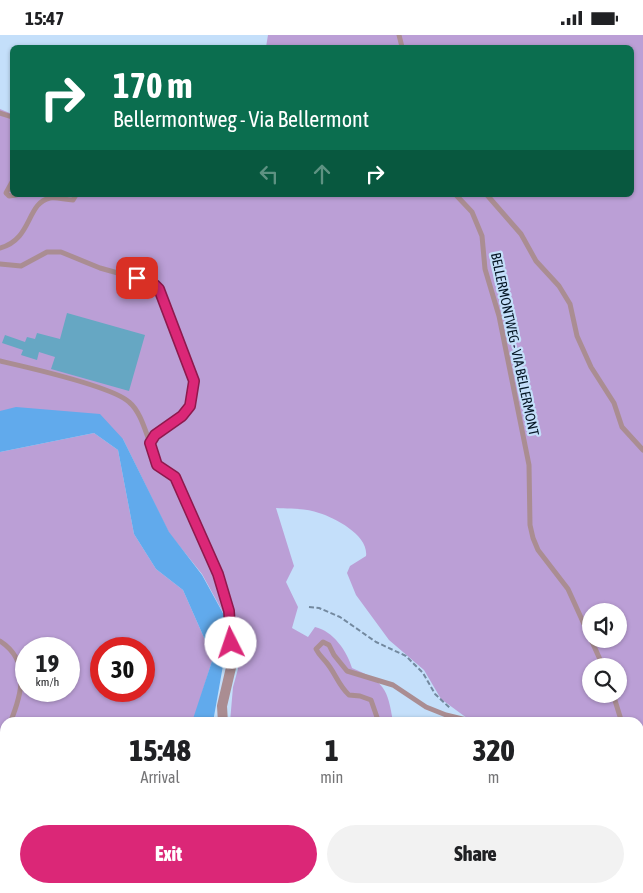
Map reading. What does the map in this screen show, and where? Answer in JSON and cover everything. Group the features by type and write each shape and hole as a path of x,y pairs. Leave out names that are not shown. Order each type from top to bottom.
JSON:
{"street":[{"path":"150,443 157,465 175,477 218,574 229,611 232,659 223,700 223,717"}],"lane":[{"path":"10,186 6,193 10,196"},
{"path":"0,248 10,245 19,239 34,210 44,200 52,198 73,200 75,197"},
{"name":"BELLERMONTWEG - VIA BELLERMONT","path":"458,197 472,212 482,236 484,269 499,316 529,465 530,525 533,538 538,550 573,598 599,658"},
{"path":"489,197 521,234 536,261 559,286 570,305 577,336 591,367 614,403 622,427 643,450"},
{"path":"0,264 21,266 47,252 61,252 100,269 150,282 159,289 194,381 190,406 182,416 155,435 150,443"},
{"path":"0,361 106,390 129,401 138,414 150,443"},
{"path":"0,641 14,654 22,670 22,690 12,717"},
{"path":"377,717 371,700 349,695 339,686 326,662 320,657 316,649 318,645 323,642 330,645 334,655 348,671 393,685 426,707 458,717"},
{"path":"615,703 620,717"}],"path":[{"path":"309,607 319,608 340,617 376,643 406,656 423,673 441,702 462,717"}],"shaded area":[{"path":"268,35 643,35 643,717 466,717 441,699 424,670 389,640 356,595 347,573 350,566 366,556 366,549 357,535 326,515 314,511 276,508 294,566 286,582 298,607 292,628 308,637 315,627 322,629 333,637 347,655 352,668 371,677 383,687 389,701 392,717 230,717 233,687 238,669 231,627 202,574 169,533 123,439 0,411 0,109 10,113 10,197 634,197 634,45 266,45"},
{"path":"94,433 118,450 134,534 156,569 183,590 213,658 195,717 0,717 0,452"}],"water":[{"path":"16,407 100,414 123,439 169,532 202,575 230,626 214,717 194,717 213,658 183,590 156,569 134,534 118,450 94,433 0,452 0,411"}],"building":[{"path":"67,313 145,335 129,391 51,369 55,357 39,352 37,360 21,355 23,350 2,343 5,335 25,342 27,337 35,339 37,333 60,339"}],"route":[{"path":"137,278 155,285 162,294 171,324 178,337 194,381 190,406 182,416 155,435 150,443 157,465 175,477 218,574 229,611 231,643"}]}
